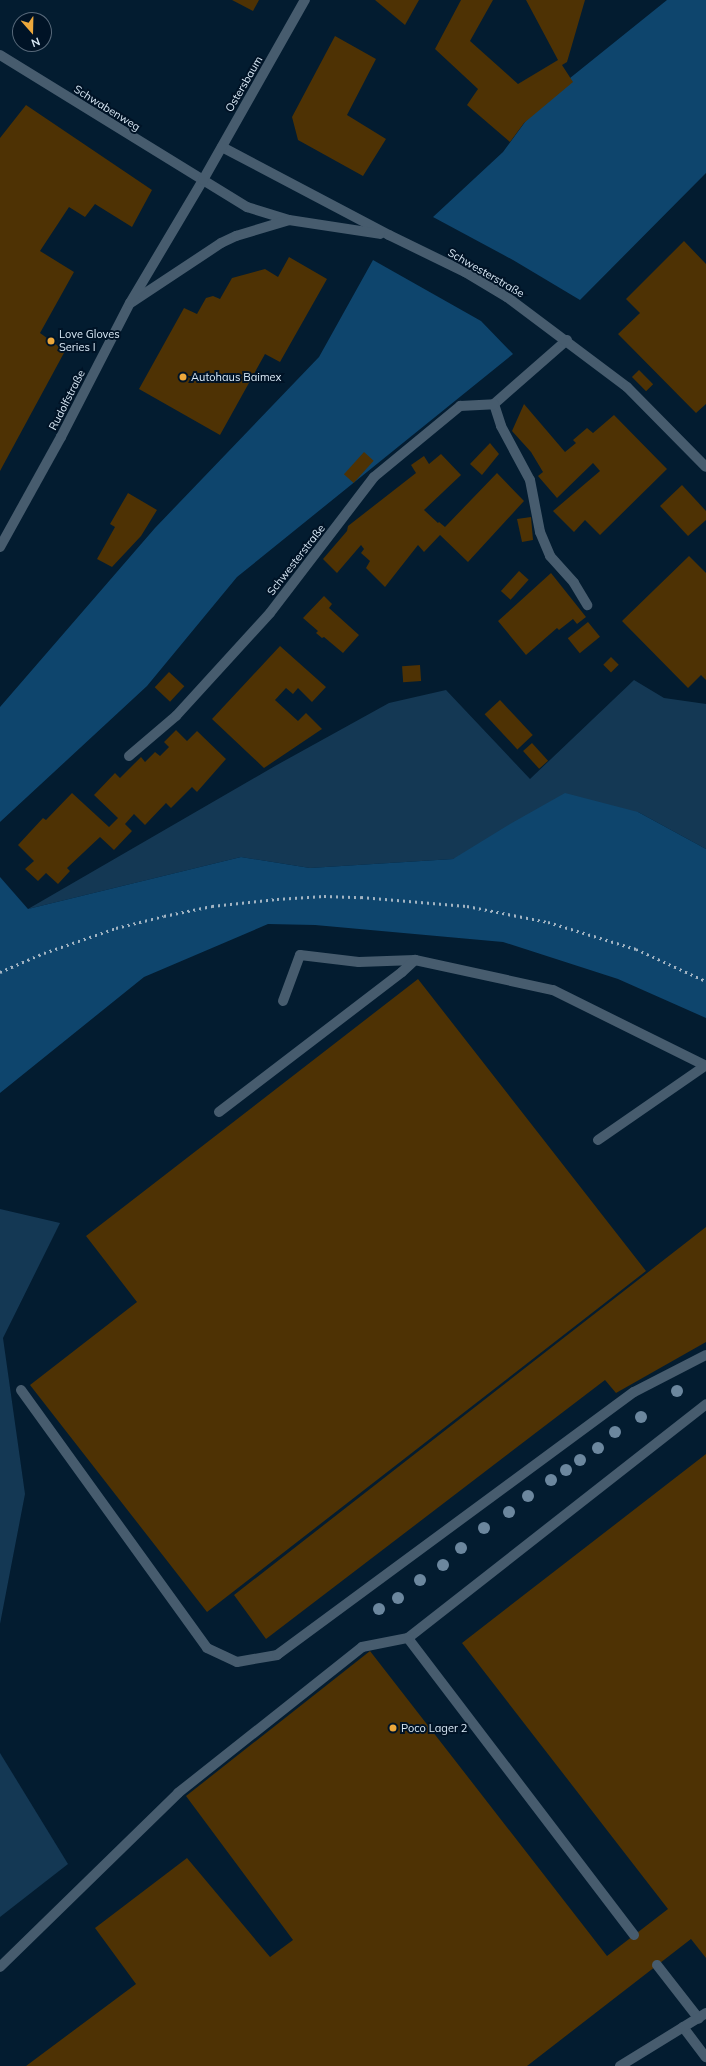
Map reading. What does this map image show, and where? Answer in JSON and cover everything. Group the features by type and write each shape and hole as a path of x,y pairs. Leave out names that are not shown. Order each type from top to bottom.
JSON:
{"street":[{"name":"Ostersbaum","path":"203,180 305,0"},
{"name":"Schwabenweg","path":"0,56 156,153 203,180"},
{"name":"Schwesterstraße","path":"222,147 389,235 465,272 495,290 567,340 627,387 706,468"},
{"name":"Schwesterstraße","path":"203,180 247,207 289,220 389,235"},
{"name":"Rudolfstraße","path":"0,547 61,437 130,304 203,180"},
{"path":"130,304 221,244 236,236 289,220"},
{"path":"567,340 494,404 501,426 530,480 540,532 550,556 574,583 587,605"},
{"name":"Schwesterstraße","path":"129,756 176,716 270,613 374,478 460,406 494,404"},
{"path":"283,1001 300,955 359,962 415,960 553,990 706,1066 598,1140"},
{"path":"219,1112 402,972 415,960"},
{"path":"21,1390 207,1648 237,1662 277,1655 634,1392 706,1355"},
{"path":"0,1967 178,1793 362,1647 408,1638 706,1404"},
{"path":"408,1638 634,1935"},
{"path":"620,2066 702,2016 657,1965"},
{"path":"683,2027 706,2057"}],"shaded area":[{"path":"667,0 706,0 706,173 580,300 513,260 433,217 503,152 539,103"},
{"path":"373,260 481,321 513,354 237,577 147,686 0,822 0,707 155,528 319,357"},
{"path":"634,680 664,698 706,704 706,849 638,812 453,859 310,868 241,857 28,909 275,766 389,703 446,690 530,779"},
{"path":"565,793 638,812 706,849 706,1018 618,979 503,942 315,925 268,924 144,977 0,1093 0,877 28,909 241,857 310,868 453,859 510,824"},
{"path":"0,1209 60,1223 3,1338 25,1494 0,1624"},
{"path":"0,1753 68,1864 0,1917"}],"building":[{"path":"232,0 259,0 253,11"},
{"path":"375,0 419,0 405,25"},
{"path":"461,0 493,0 470,41 518,84 558,60 526,0 585,0 567,62 562,65 573,82 524,123 510,142 467,105 478,89 435,49"},
{"path":"335,36 376,59 347,115 386,139 363,176 298,140 292,117"},
{"path":"26,105 152,190 132,227 95,204 85,217 69,207 40,251 74,272 40,333 65,351 0,471 0,138"},
{"path":"684,241 706,264 706,404 696,413 618,334 640,313 626,299"},
{"path":"289,257 327,279 280,362 265,354 220,435 139,389 184,308 197,314 206,298 213,296 220,299 232,278 265,269 278,277"},
{"path":"639,370 653,384 646,391 632,377"},
{"path":"524,404 565,452 576,443 573,440 587,428 593,433 614,415 667,469 600,535 585,520 574,532 553,511 600,471 593,463 557,498 538,476 543,472 531,452 512,431"},
{"path":"490,443 499,454 482,475 470,464"},
{"path":"364,452 374,461 354,483 344,474"},
{"path":"441,454 461,475 424,510 438,523 439,522 445,527 497,473 524,501 468,562 440,535 424,552 418,545 385,587 366,568 370,561 361,553 364,549 361,545 337,573 323,559 347,531 348,526 416,473 411,465 424,456 429,464"},
{"path":"682,485 706,511 706,520 688,536 660,506"},
{"path":"128,493 157,510 141,536 112,567 97,559 115,527 110,524"},
{"path":"531,517 533,540 522,542 517,519"},
{"path":"689,556 706,573 706,680 701,675 688,688 622,621"},
{"path":"519,571 529,580 511,600 501,591"},
{"path":"551,573 586,617 577,624 573,619 559,630 557,628 526,655 498,621"},
{"path":"324,596 332,604 329,608 359,635 343,653 324,637 322,638 316,633 318,631 303,618"},
{"path":"588,622 600,637 580,653 568,638"},
{"path":"280,646 326,687 312,702 298,688 293,694 286,688 275,700 298,721 306,713 322,729 264,768 212,719"},
{"path":"611,657 619,665 611,673 603,665"},
{"path":"420,665 421,681 403,682 402,666"},
{"path":"169,672 184,686 170,702 155,687"},
{"path":"500,700 533,735 517,749 485,714"},
{"path":"176,730 187,741 197,731 226,759 197,792 192,787 171,808 166,803 145,825 134,814 125,824 132,831 114,850 100,837 67,868 70,871 58,884 46,873 38,881 25,869 34,861 18,845 43,818 46,820 72,793 109,827 118,818 94,795 115,773 120,778 141,757 145,762 155,752 160,756 169,747 164,742"},
{"path":"532,743 548,761 539,769 523,751"},
{"path":"418,979 646,1271 207,1612 30,1385 137,1302 86,1236"},
{"path":"706,1227 706,1342 616,1393 605,1380 266,1639 234,1595"},
{"path":"706,1454 706,1958 691,1939 527,2066 26,2066 136,1984 95,1928 187,1858 270,1957 293,1940 186,1796 370,1651 607,1956 668,1909 462,1643"}],"railway":[{"path":"0,972 44,953 116,928 164,916 212,906 324,896 361,897 467,906 548,922 636,949 706,981"}],"place":[{"name":"Love Gloves Series I","path":"51,341"},
{"name":"Autohaus Baimex","path":"183,377"},
{"name":"Poco Lager 2","path":"393,1728"}]}
